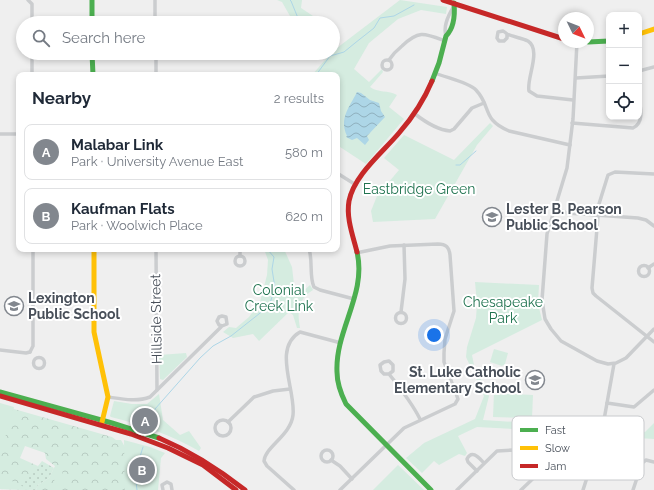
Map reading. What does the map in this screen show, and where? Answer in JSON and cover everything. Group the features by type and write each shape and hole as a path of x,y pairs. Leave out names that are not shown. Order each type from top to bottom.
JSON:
{"street":[{"path":"28,0 32,4 32,16"},
{"path":"92,0 92,16"},
{"path":"155,0 155,16"},
{"path":"443,0 558,36"},
{"path":"431,490 346,404 340,392 336,375 336,366 359,275 348,213 350,198 356,185 424,100 435,73 445,39 449,33 454,14 454,4"},
{"path":"642,33 654,29"},
{"path":"389,60 409,40 418,34 445,39"},
{"path":"507,34 528,41 533,45 534,50 528,87 529,91 537,96 573,100"},
{"path":"594,42 606,41"},
{"path":"577,48 576,78 567,168 547,234 542,300 545,319 556,336 568,346 602,363 614,364 626,358 654,329"},
{"path":"32,60 32,72"},
{"path":"92,60 93,72"},
{"path":"156,60 156,72"},
{"path":"642,70 654,67"},
{"path":"435,73 469,85 475,89 480,94 492,121 501,128 508,131 570,145"},
{"path":"576,78 606,76"},
{"path":"414,114 441,129 450,131 454,129 472,108 484,103"},
{"path":"572,124 633,128 636,127 640,120"},
{"path":"0,134 16,134"},
{"path":"654,174 615,172 608,175 601,198 598,216 592,288 593,293 654,342"},
{"path":"340,175 356,185"},
{"path":"555,208 567,213 638,218 646,220 654,226"},
{"path":"401,312 405,279 404,245"},
{"path":"340,490 408,425 454,404 458,399 444,362 445,339 454,312 454,294 449,251 446,245 390,246 356,253"},
{"path":"0,350 26,353 30,352 34,346 33,252"},
{"path":"94,252 94,332 108,396 102,423"},
{"name":"Hillside Street","path":"156,252 157,390"},
{"path":"310,252 312,261 312,281 314,287 354,299"},
{"path":"648,268 654,264"},
{"path":"108,396 143,400 150,397 222,326"},
{"path":"294,490 267,466 264,461 266,455 291,424 293,415 286,352 287,346 300,332 341,343"},
{"path":"30,352 36,358"},
{"path":"605,416 614,364"},
{"path":"389,374 414,407 420,420"},
{"path":"228,422 254,397 268,392 290,390"},
{"path":"607,403 634,406 654,390"},
{"path":"0,392 102,423 155,442 179,452 213,471 236,490"},
{"path":"0,396 102,423 151,434 183,448 216,466 245,490"},
{"path":"221,421 228,422 231,426 230,433 223,436 219,434 216,429 217,425 221,421"},
{"path":"457,490 493,454 501,450 512,450"},
{"path":"477,471 468,462 467,459 469,456 472,454 476,455 484,463"},
{"path":"331,460 340,466 352,479"},
{"path":"644,462 646,460 654,462"},
{"path":"521,490 532,480"},
{"path":"583,490 586,480"},
{"path":"633,490 636,480"},
{"path":"163,490 162,485 167,482 171,484 172,490"}],"green space":[{"path":"277,0 302,0 301,8 313,16 290,16 282,2"},
{"path":"400,0 447,7 446,14 421,10 398,19 369,43 354,69 369,82 382,69 383,72 370,87 397,95 389,107 404,119 366,164 340,147 340,72 315,72 325,60 340,60 340,46"},
{"name":"Eastbridge Green","path":"490,123 493,126 477,145 435,219 373,222 371,211 377,196 399,170 384,158 404,135 454,160"},
{"name":"Colonial Creek Link","path":"265,252 285,252 292,267 295,293 298,296 310,285 313,290 304,297 300,306 300,328 297,328 293,315 289,312 259,341 253,334 233,338 223,332 229,327 236,328 249,317 260,302 267,275 268,260"},
{"name":"Chesapeake Park","path":"475,282 539,285 538,304 542,320 472,355 474,365 489,396 483,420 512,422 512,429 477,427 458,436 467,453 465,456 459,454 439,465 434,461 422,473 406,458 424,443 475,419 484,396 466,357 467,347 476,318 477,304"},
{"path":"494,349 508,353 505,364 502,366 490,362"},
{"path":"186,353 187,357 163,380 160,379 159,355"},
{"path":"494,393 533,395 532,416 493,417"},
{"path":"159,394 163,420 180,435 189,431 201,448 199,451 156,431 110,416 114,401 132,404 147,404"},
{"path":"0,403 14,407 0,455"},
{"path":"0,405 112,437 116,440 121,440 131,458 143,490 36,490 38,485 49,478 55,466 46,459 45,453 25,446 20,458 38,466 15,487 0,480"},
{"path":"654,423 654,439 644,438 645,432"},
{"path":"124,440 165,453 161,458 158,490 125,490"},
{"path":"42,461 54,468 49,478 38,485 36,490 0,489 0,480 38,466"},
{"path":"398,465 424,490 373,490"},
{"path":"62,469 64,485 55,486 53,470"},
{"path":"0,475 30,490 0,489"}],"water":[{"path":"357,92 361,93 370,100 379,103 381,111 385,117 367,136 369,140 365,145 357,138 352,140 346,137 344,124 348,108"}],"waterway":[{"path":"290,0 297,16"},
{"path":"340,53 344,52 374,28 380,18 394,16 414,5"},
{"path":"318,72 327,60"},
{"path":"456,165 460,165 476,151"},
{"path":"150,424 155,409 200,358 213,346 231,336 269,306 275,288 272,269 274,257 270,252"},
{"path":"137,490 135,473 143,447"}],"traffic: fast":[{"path":"92,0 92,16"},
{"path":"432,81 439,63 446,36 451,29 454,16 454,3"},
{"path":"594,42 606,41"},
{"path":"92,60 93,72"},
{"path":"357,252 359,267 358,283 341,341 338,357 337,376 342,396 346,404 431,490"},
{"path":"0,392 112,423 159,438"}],"traffic: slow":[{"path":"642,33 654,29"},
{"path":"94,252 94,332 108,397 102,422"}],"traffic: jam":[{"path":"443,0 558,37"},
{"path":"357,252 348,214 349,201 352,191 370,164 409,121 422,102 432,81"},
{"path":"0,396 131,434 168,448 203,465 236,490"},
{"path":"159,438 204,461 245,490"}],"place":[{"name":"Lester B. Pearson Public School","path":"492,217"},
{"name":"Lexington Public School","path":"14,306"},
{"name":"St. Luke Catholic Elementary School","path":"535,380"},
{"name":"Malabar Link","path":"145,421"},
{"name":"Kaufman Flats","path":"142,470"}]}
